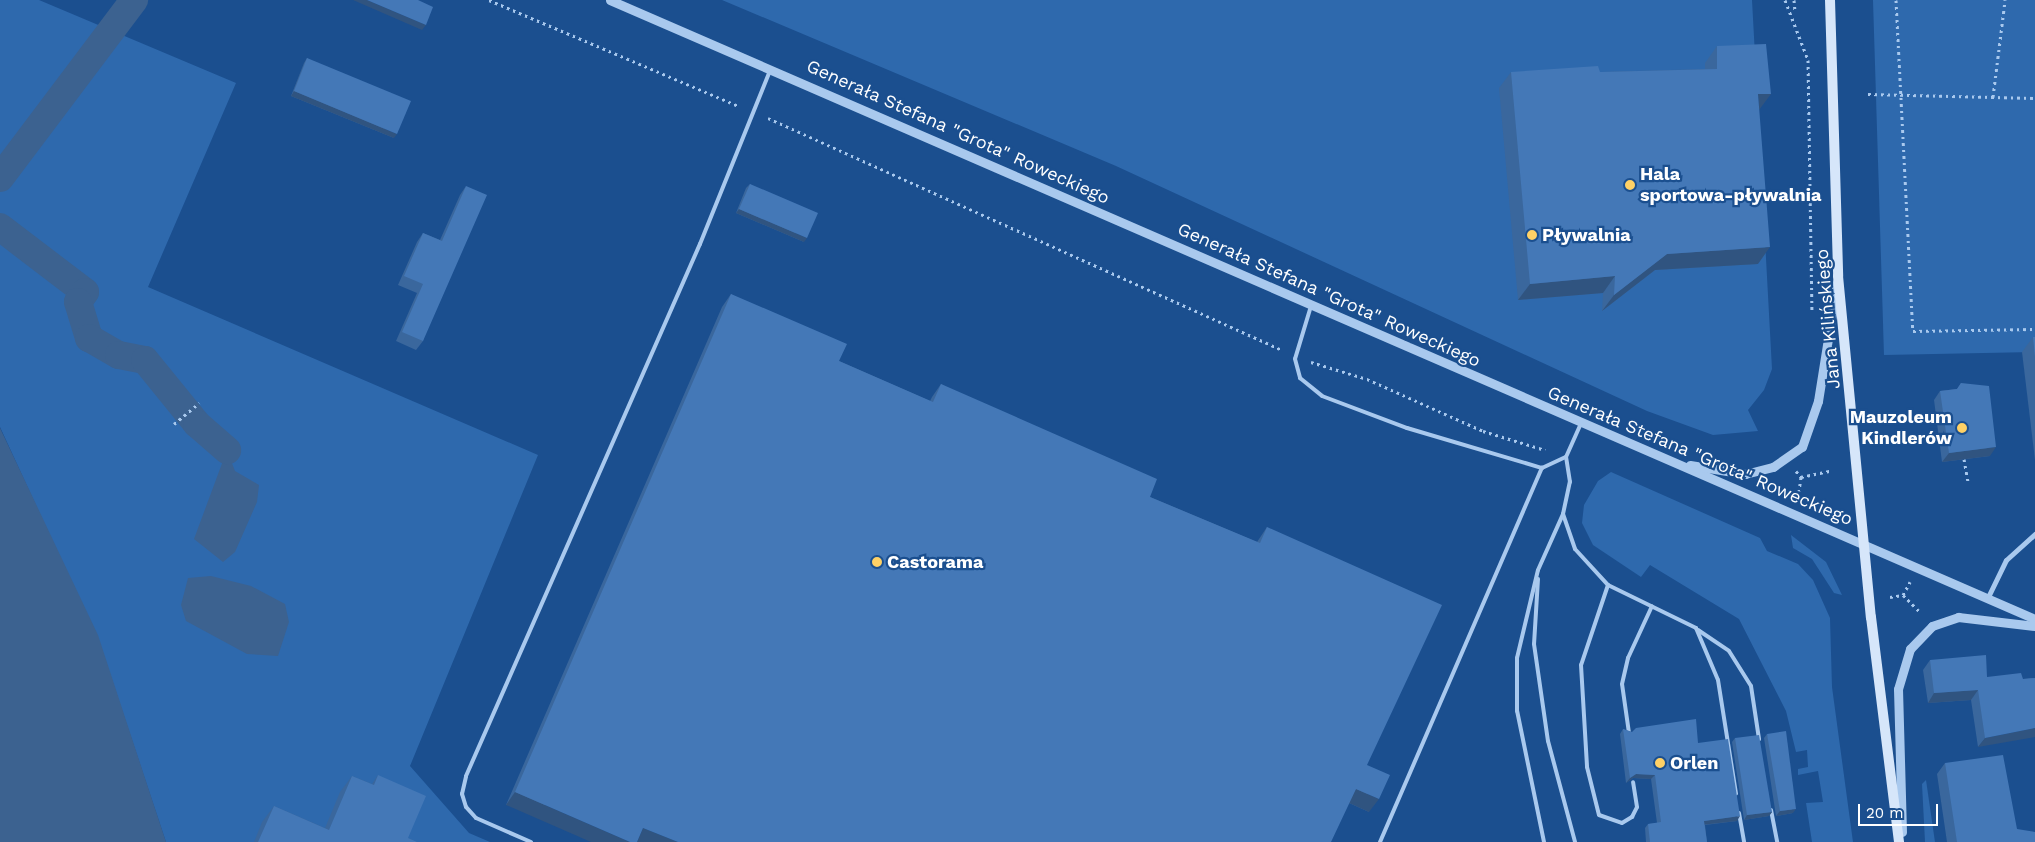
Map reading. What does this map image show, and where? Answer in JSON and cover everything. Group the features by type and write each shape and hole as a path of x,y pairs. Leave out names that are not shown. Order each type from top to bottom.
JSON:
{"main road":[{"name":"Jana Kilińskiego","path":"1830,0 1838,276 1864,543 1901,842"}],"street":[{"name":"Generała Stefana \"Grota\" Roweckiego","path":"610,0 1661,458 1864,543 2035,619"},
{"path":"1661,458 1745,474 1773,467 1802,447 1818,401 1838,276"},
{"path":"1988,597 2006,560 2035,534"},
{"path":"1901,842 1898,690 1910,648 1932,626 1958,617 2035,626"}],"lane":[{"path":"531,842 476,818 462,794 466,776 755,112 771,69"},
{"path":"1311,305 1295,356 1300,378 1322,396 1407,428 1542,468 1566,457"},
{"path":"1544,842 1517,711 1517,658 1538,570 1563,514 1570,482 1566,457 1581,423"},
{"path":"1380,842 1542,468"},
{"path":"1563,514 1575,550 1608,585 1696,628 1729,651 1751,686 1760,744"},
{"path":"1538,570 1534,644 1548,741 1575,842"},
{"path":"1608,585 1581,665 1587,767 1598,815 1622,824 1632,817 1637,807 1633,782"},
{"path":"1629,733 1622,684 1628,658 1652,606"},
{"path":"1696,628 1718,680 1744,842"},
{"path":"1769,800 1777,842"}],"path":[{"path":"489,0 755,112 1295,356 1367,379 1483,431 1566,457"},
{"path":"1785,0 1808,60 1814,263 1811,321"},
{"path":"1794,0 1794,11"},
{"path":"1896,0 1913,331 2035,329"},
{"path":"1993,97 2005,0"},
{"path":"1868,94 2035,98"},
{"path":"174,424 199,403"},
{"path":"1964,459 1968,482"},
{"path":"1799,492 1801,477 1830,471"},
{"path":"1903,595 1912,578"},
{"path":"1890,597 1903,595"},
{"path":"1903,595 1922,614"}],"shaded area":[{"path":"0,0 39,0 236,83 148,287 538,455 410,766 469,833 490,842 166,842 101,647 0,427"},
{"path":"722,0 1752,0 1772,369 1764,390 1748,410 1758,431 1713,435 1647,411 1116,166"},
{"path":"1873,0 2035,0 2035,352 1884,355"},
{"path":"0,428 98,635 166,842 0,842"},
{"path":"227,450 235,471 259,485 257,502 235,552 223,562 194,539"},
{"path":"1611,472 1760,538 1767,551 1798,564 1813,580 1830,618 1832,687 1853,842 1812,842 1806,803 1823,802 1818,771 1798,775 1798,769 1808,767 1807,750 1796,752 1786,711 1739,619 1650,565 1641,577 1593,545 1582,523 1584,505 1598,481"},
{"path":"1791,535 1826,562 1842,595 1834,593 1812,559 1793,548"},
{"path":"211,576 251,586 285,604 289,622 278,656 247,654 186,621 181,605 188,578"},
{"path":"1926,780 1935,842 1925,842 1922,784"}],"building":[{"path":"367,0 418,0 433,7 426,25"},
{"name":"Hala sportowa-pływalnia","path":"1766,44 1771,94 1758,94 1770,247 1667,254 1614,295 1615,276 1530,284 1511,72 1598,66 1600,72 1717,69 1717,46"},
{"path":"307,58 411,101 397,134 294,91"},
{"path":"750,184 818,213 807,238 739,209"},
{"path":"466,186 487,195 423,341 402,332 423,284 404,276 423,233 442,241"},
{"path":"731,294 847,344 839,361 933,402 941,384 1157,479 1150,497 1260,543 1267,527 1442,605 1367,765 1390,775 1379,799 1356,789 1331,842 678,842 643,828 637,842 630,842 515,792"},
{"path":"2033,337 2035,337 2035,357"},
{"name":"Mauzoleum Kindlerów","path":"1961,383 1989,386 1996,447 1949,453 1940,391 1957,389"},
{"path":"1986,655 1987,677 2021,673 2023,679 2035,678 2035,728 1985,738 1978,690 1934,693 1930,660"},
{"path":"1696,719 1698,743 1728,739 1740,816 1704,821 1707,842 1650,842 1648,824 1661,822 1655,775 1636,774 1630,778 1623,729 1632,732 1636,728"},
{"path":"1786,731 1796,809 1780,811 1767,734"},
{"path":"1759,735 1772,812 1747,815 1735,738"},
{"path":"2003,755 2017,829 2035,832 2035,842 1957,842 1945,763"},
{"path":"378,775 426,796 408,838 417,842 258,842 274,806 329,830 352,776 374,785"}],"waterway":[{"path":"0,178 134,0"},
{"path":"0,227 85,292 78,302 89,338 119,355 145,360 197,424 227,450"}],"place":[{"name":"Hala sportowa-pływalnia","path":"1630,185"},
{"name":"Pływalnia","path":"1532,235"},
{"name":"Mauzoleum Kindlerów","path":"1962,428"},
{"name":"Castorama","path":"877,562"},
{"name":"Orlen","path":"1660,763"}]}
